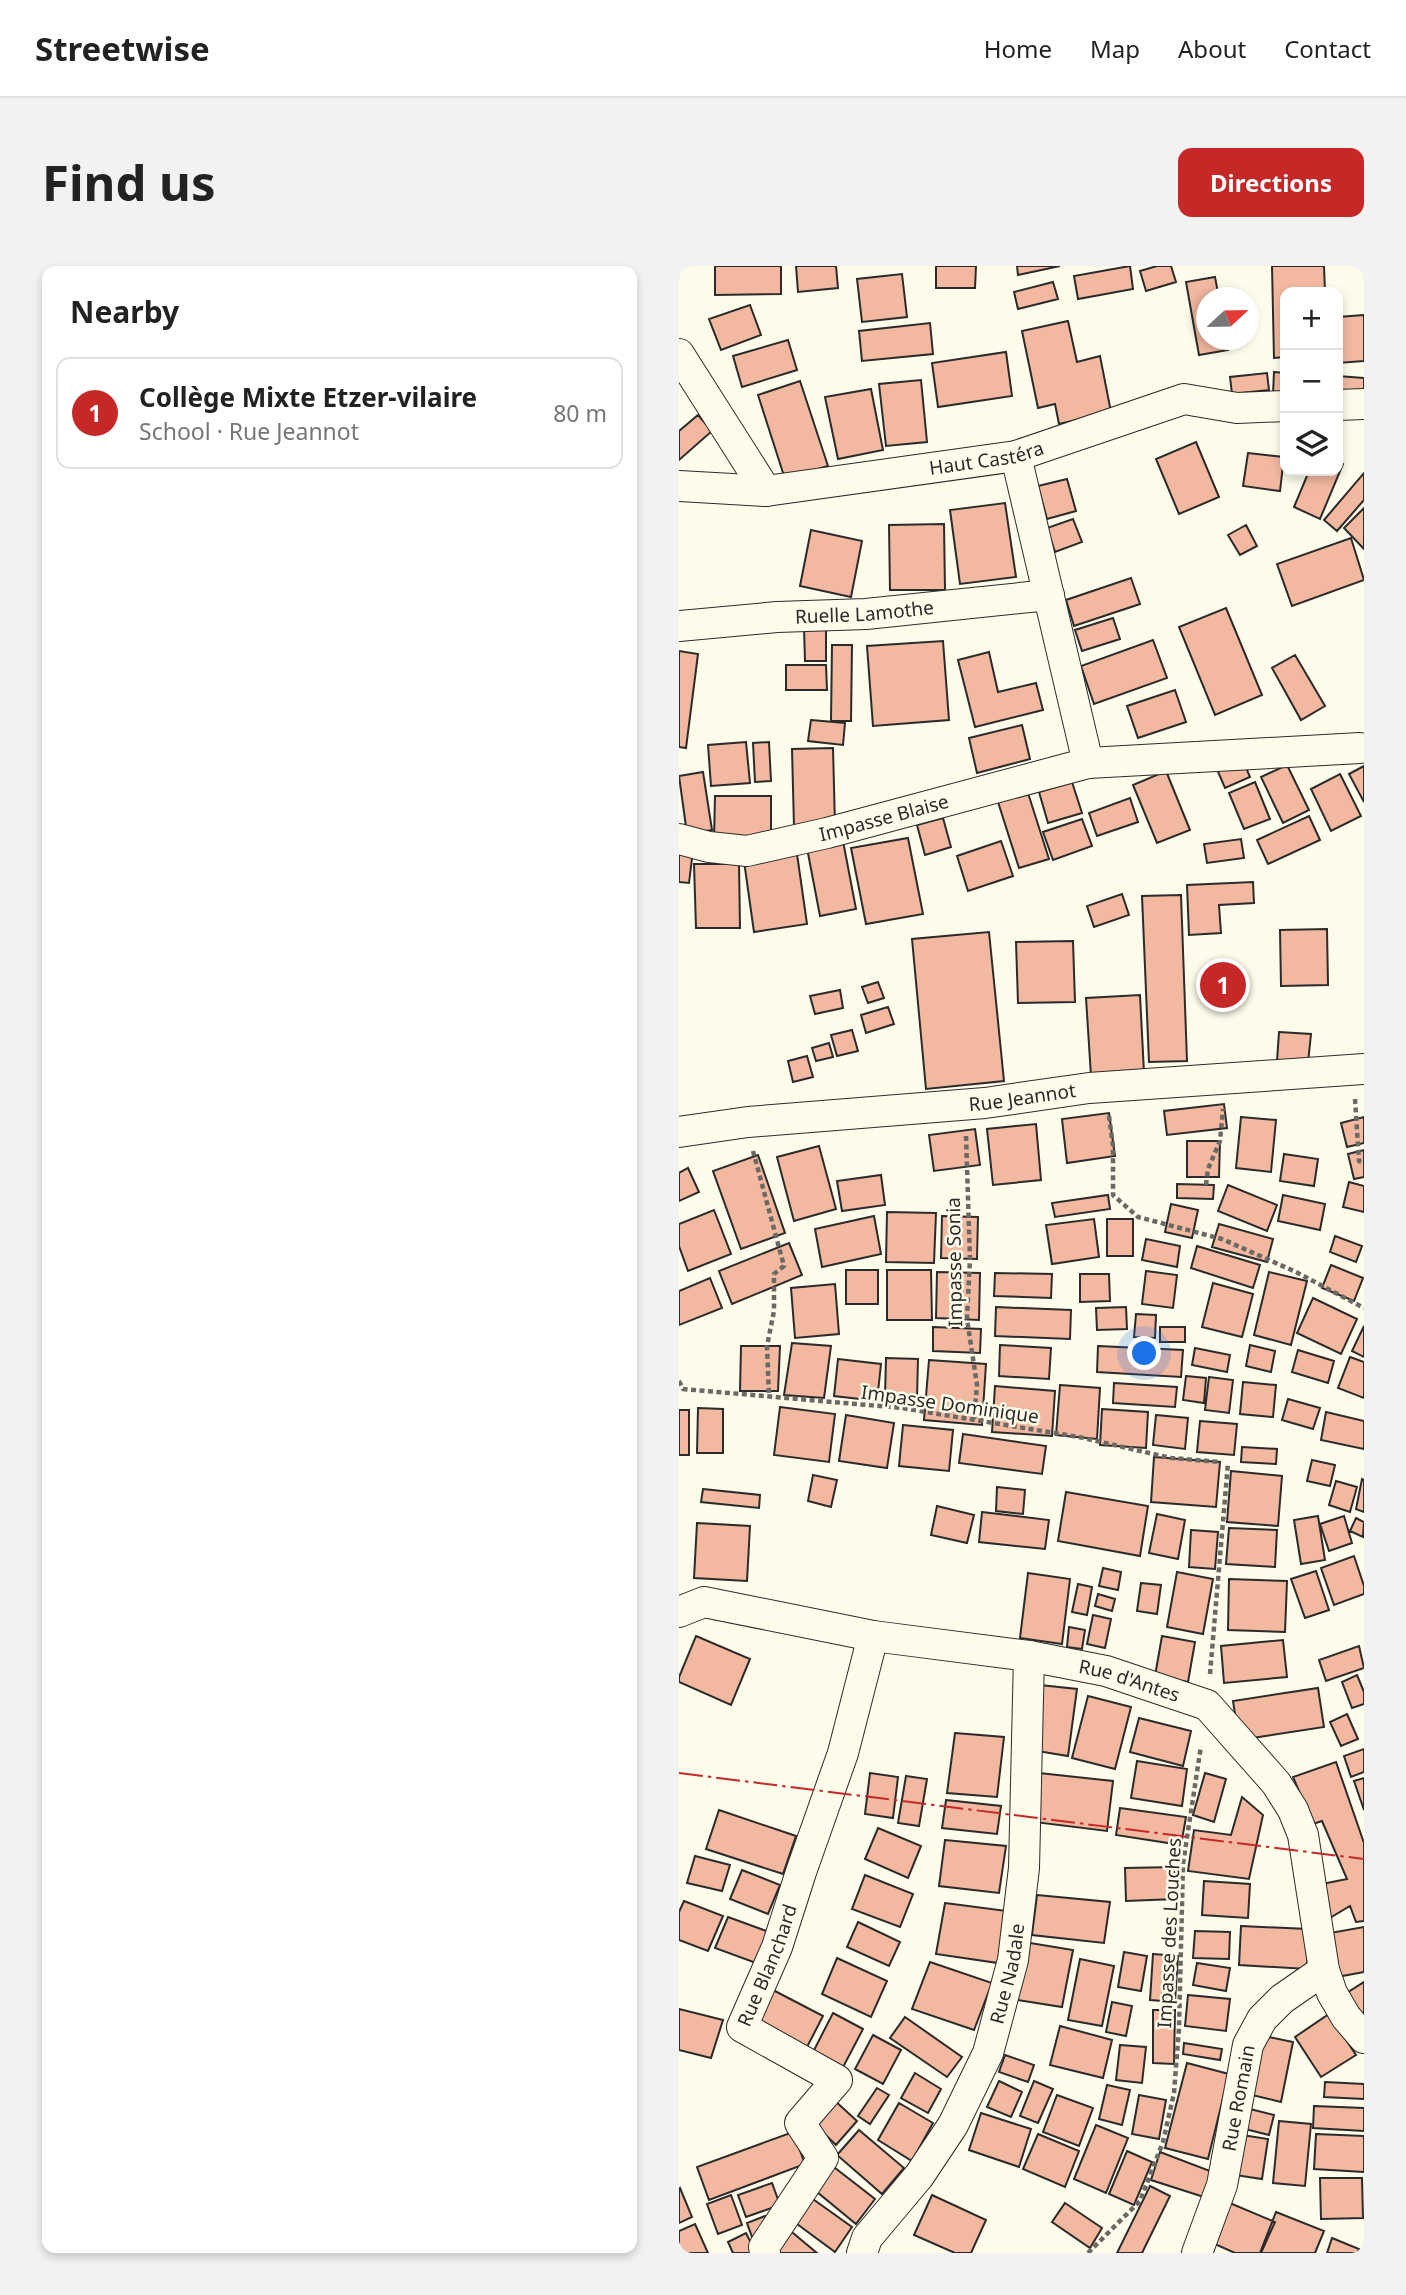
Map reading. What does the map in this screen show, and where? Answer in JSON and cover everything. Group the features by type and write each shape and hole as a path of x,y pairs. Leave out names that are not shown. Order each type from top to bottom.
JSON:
{"street":[{"path":"679,354 766,491"},
{"name":"Haut Castéra","path":"679,486 766,491 1016,456 1184,399 1237,408 1280,407"},
{"path":"1343,405 1364,404"},
{"path":"1016,456 1088,763"},
{"name":"Ruelle Lamothe","path":"679,626 777,617 866,614 1049,595"},
{"name":"Impasse Blaise","path":"679,839 709,847 747,851 827,833 1088,763 1360,748"},
{"name":"Rue Jeannot","path":"679,1132 748,1122 966,1104 1106,1087 1358,1069"},
{"name":"Rue d'Antes","path":"679,1612 704,1602 873,1636 1029,1656 1106,1671 1207,1705 1276,1783 1293,1810 1303,1835 1324,1970 1332,1993 1346,2017 1364,2038"},
{"name":"Rue Blanchard","path":"765,2253 764,2247 823,2158 800,2123 837,2080 741,2027 778,1947 843,1753 873,1636"},
{"name":"Rue Nadale","path":"862,2253 867,2238 919,2176 953,2125 988,2053 1013,1960 1024,1868 1029,1656"},
{"name":"Rue Romain","path":"1197,2253 1221,2185 1248,2045 1262,2019 1282,1999 1324,1970"}],"path":[{"path":"1358,1069 1359,1161 1364,1163"},
{"path":"1206,1185 1208,1169 1220,1141 1226,1080"},
{"path":"1106,1087 1113,1146 1113,1195 1137,1217 1222,1239 1296,1272 1364,1308"},
{"name":"Impasse Sonia","path":"966,1104 969,1259 967,1319 977,1385 974,1419"},
{"path":"748,1122 751,1143 784,1266 774,1274 774,1311 767,1346 769,1396"},
{"name":"Impasse Dominique","path":"679,1381 683,1389 902,1408 1079,1437 1171,1458 1220,1462"},
{"name":"Impasse des Louches","path":"1088,2253 1140,2201 1163,2142 1174,2093 1179,2028 1183,1864 1207,1705 1228,1462"}],"building":[{"path":"715,266 781,266 781,294 715,295"},
{"path":"796,266 836,266 838,288 798,292"},
{"path":"936,266 976,266 975,288 936,288"},
{"path":"1017,266 1060,266 1018,275"},
{"path":"1130,266 1133,289 1078,299 1074,276"},
{"path":"1157,266 1171,266 1176,282 1146,291 1140,271"},
{"path":"1272,266 1324,266 1325,287 1280,287 1280,357 1274,358"},
{"path":"902,274 907,317 862,322 857,279"},
{"path":"1215,277 1217,287 1196,287 1196,338 1186,282"},
{"path":"1053,282 1058,299 1018,309 1014,292"},
{"path":"750,305 761,335 721,350 709,319"},
{"path":"1364,315 1364,361 1343,363 1343,317"},
{"path":"1068,321 1077,362 1100,356 1111,412 1059,424 1055,404 1038,408 1022,331"},
{"path":"930,323 933,354 862,361 859,331"},
{"path":"788,340 797,370 742,387 733,356"},
{"path":"1198,350 1228,350 1199,355"},
{"path":"1006,352 1012,396 938,407 932,363"},
{"path":"1274,372 1280,373 1280,394 1273,394"},
{"path":"1267,373 1269,390 1232,394 1230,377"},
{"path":"1343,376 1364,378 1364,397 1343,396"},
{"path":"921,380 927,442 886,446 879,384"},
{"path":"800,381 828,466 785,479 758,395"},
{"path":"871,389 883,450 838,459 825,397"},
{"path":"698,415 712,431 679,460 679,431"},
{"path":"1196,442 1219,497 1179,514 1156,459"},
{"path":"1248,453 1280,457 1280,491 1243,486"},
{"path":"1364,473 1364,500 1337,531 1324,520"},
{"path":"1307,476 1338,476 1320,519 1294,507"},
{"path":"1067,479 1076,511 1047,519 1038,486"},
{"path":"1005,503 1016,577 960,584 950,510"},
{"path":"1364,508 1364,549 1344,528"},
{"path":"1073,519 1082,542 1055,552 1047,528"},
{"path":"944,524 945,590 890,590 889,525"},
{"path":"1246,525 1257,546 1240,555 1228,535"},
{"path":"811,530 862,541 851,597 800,586"},
{"path":"1351,538 1364,580 1292,606 1277,564"},
{"path":"1131,578 1140,604 1074,626 1066,600"},
{"path":"1226,608 1262,695 1215,715 1179,627"},
{"path":"1113,618 1120,639 1082,651 1075,630"},
{"path":"804,628 826,628 826,661 805,661"},
{"path":"1153,640 1167,678 1094,704 1081,666"},
{"path":"943,641 949,720 873,726 867,646"},
{"path":"832,645 852,645 851,721 831,721"},
{"path":"679,651 698,654 686,748 679,747"},
{"path":"989,652 998,692 1036,683 1043,710 975,727 958,660"},
{"path":"1295,655 1325,706 1301,720 1272,668"},
{"path":"786,665 826,665 827,690 786,690"},
{"path":"1175,690 1186,722 1138,738 1127,706"},
{"path":"811,720 845,723 843,745 808,741"},
{"path":"1022,725 1030,759 977,773 969,738"},
{"path":"746,742 750,783 711,786 708,745"},
{"path":"769,742 771,781 755,782 753,743"},
{"path":"833,748 835,825 794,827 792,749"},
{"path":"1241,756 1250,777 1225,788 1216,767"},
{"path":"1287,765 1309,810 1283,823 1261,777"},
{"path":"1364,766 1364,802 1349,774"},
{"path":"1166,771 1190,830 1157,843 1133,785"},
{"path":"703,772 712,830 687,834 679,776"},
{"path":"1340,774 1361,816 1331,831 1311,789"},
{"path":"1072,782 1082,813 1048,823 1039,792"},
{"path":"1255,782 1270,819 1244,829 1229,793"},
{"path":"1028,793 1049,859 1019,868 998,802"},
{"path":"715,796 771,796 771,839 714,839"},
{"path":"1130,798 1138,822 1097,836 1089,813"},
{"path":"1309,816 1320,840 1268,864 1257,840"},
{"path":"943,818 951,847 925,855 917,825"},
{"path":"1082,819 1092,846 1053,860 1043,832"},
{"path":"908,838 923,914 866,924 851,848"},
{"path":"1241,839 1244,858 1207,863 1204,844"},
{"path":"843,841 856,909 820,916 807,848"},
{"path":"1001,841 1013,876 968,891 957,856"},
{"path":"679,848 693,850 689,883 679,882"},
{"path":"797,854 807,924 754,932 744,861"},
{"path":"694,864 739,864 740,928 696,928"},
{"path":"1253,882 1254,903 1219,905 1221,933 1189,935 1187,885"},
{"path":"1122,894 1129,915 1094,927 1087,906"},
{"path":"1181,895 1187,1061 1149,1062 1142,896"},
{"path":"1327,929 1328,985 1281,986 1280,930"},
{"path":"989,932 1004,1081 926,1089 912,939"},
{"path":"1073,941 1075,1002 1018,1003 1016,942"},
{"path":"878,982 884,998 868,1003 862,987"},
{"path":"840,990 843,1008 815,1014 810,996"},
{"path":"1140,995 1144,1073 1091,1076 1086,998"},
{"path":"888,1007 894,1024 866,1033 861,1015"},
{"path":"852,1030 858,1051 837,1056 831,1035"},
{"path":"1279,1032 1311,1034 1308,1063 1277,1061"},
{"path":"829,1043 833,1057 816,1061 812,1048"},
{"path":"807,1056 813,1077 793,1082 788,1061"},
{"path":"1224,1104 1227,1128 1167,1135 1164,1111"},
{"path":"1109,1113 1115,1156 1067,1163 1062,1119"},
{"path":"1241,1117 1276,1120 1271,1172 1236,1168"},
{"path":"1364,1117 1364,1143 1347,1147 1341,1123"},
{"path":"1036,1124 1041,1180 993,1185 987,1129"},
{"path":"975,1129 980,1165 934,1171 929,1135"},
{"path":"1187,1141 1220,1141 1219,1177 1187,1177"},
{"path":"819,1146 836,1209 794,1221 777,1157"},
{"path":"1364,1150 1364,1177 1354,1179 1348,1154"},
{"path":"1284,1154 1318,1159 1314,1186 1280,1181"},
{"path":"758,1155 785,1233 741,1249 713,1171"},
{"path":"688,1168 699,1192 679,1201 679,1173"},
{"path":"881,1175 885,1205 842,1211 837,1181"},
{"path":"1349,1182 1364,1186 1364,1212 1343,1207"},
{"path":"1177,1184 1214,1185 1213,1199 1177,1198"},
{"path":"1228,1185 1277,1205 1267,1231 1218,1211"},
{"path":"1108,1195 1110,1209 1055,1217 1052,1203"},
{"path":"1283,1195 1325,1204 1320,1230 1278,1221"},
{"path":"1171,1204 1198,1210 1192,1238 1165,1232"},
{"path":"714,1210 731,1254 688,1271 679,1246 679,1224"},
{"path":"887,1212 936,1213 934,1263 886,1262"},
{"path":"874,1216 881,1254 822,1267 815,1229"},
{"path":"942,1216 978,1217 977,1259 941,1258"},
{"path":"1094,1219 1099,1257 1052,1264 1046,1225"},
{"path":"1107,1219 1133,1219 1133,1256 1107,1256"},
{"path":"1219,1224 1273,1239 1267,1262 1212,1247"},
{"path":"1335,1236 1362,1246 1356,1262 1330,1252"},
{"path":"1146,1239 1180,1246 1177,1267 1142,1260"},
{"path":"789,1243 802,1275 732,1304 719,1271"},
{"path":"1197,1246 1260,1265 1253,1288 1191,1268"},
{"path":"1331,1265 1363,1278 1354,1301 1322,1288"},
{"path":"846,1270 878,1270 878,1304 846,1304"},
{"path":"887,1270 931,1270 932,1320 887,1320"},
{"path":"1146,1271 1177,1275 1173,1308 1142,1304"},
{"path":"937,1272 980,1273 979,1320 936,1318"},
{"path":"1269,1272 1307,1281 1291,1345 1254,1335"},
{"path":"995,1273 1052,1274 1051,1298 994,1296"},
{"path":"1080,1274 1109,1274 1110,1301 1080,1302"},
{"path":"710,1278 722,1308 679,1325 679,1291"},
{"path":"1213,1283 1253,1294 1242,1337 1202,1327"},
{"path":"835,1284 839,1334 795,1338 791,1288"},
{"path":"1313,1298 1357,1319 1341,1354 1297,1333"},
{"path":"996,1307 1071,1310 1070,1339 995,1336"},
{"path":"1126,1307 1127,1329 1097,1330 1096,1308"},
{"path":"1136,1314 1156,1315 1155,1338 1134,1337"},
{"path":"1364,1326 1364,1357 1352,1351"},
{"path":"933,1327 981,1329 980,1353 933,1351"},
{"path":"1160,1327 1185,1327 1185,1342 1160,1342"},
{"path":"792,1343 831,1346 824,1398 784,1395"},
{"path":"1000,1345 1051,1348 1049,1379 999,1376"},
{"path":"1250,1345 1275,1351 1271,1372 1246,1366"},
{"path":"741,1346 780,1346 778,1391 740,1391"},
{"path":"1098,1346 1183,1350 1181,1377 1097,1372"},
{"path":"1195,1348 1230,1355 1227,1372 1192,1365"},
{"path":"1298,1350 1334,1361 1328,1383 1292,1372"},
{"path":"1350,1357 1364,1362 1364,1398 1338,1388"},
{"path":"886,1358 918,1359 917,1398 885,1397"},
{"path":"838,1359 881,1364 877,1401 834,1396"},
{"path":"929,1360 986,1364 982,1425 924,1420"},
{"path":"1186,1376 1206,1378 1204,1403 1183,1400"},
{"path":"1209,1377 1233,1380 1229,1413 1205,1410"},
{"path":"1243,1382 1276,1385 1273,1417 1240,1414"},
{"path":"1114,1383 1177,1387 1175,1407 1113,1403"},
{"path":"1060,1385 1100,1388 1097,1439 1056,1435"},
{"path":"995,1386 1055,1391 1052,1436 992,1432"},
{"path":"1288,1399 1320,1408 1313,1429 1282,1420"},
{"path":"780,1407 835,1414 829,1462 774,1455"},
{"path":"698,1408 723,1409 723,1453 697,1453"},
{"path":"1102,1409 1148,1412 1146,1448 1100,1445"},
{"path":"679,1410 689,1410 689,1455 679,1455"},
{"path":"1326,1412 1364,1421 1364,1449 1321,1440"},
{"path":"846,1415 894,1423 887,1468 839,1461"},
{"path":"1156,1415 1188,1418 1185,1449 1153,1445"},
{"path":"1200,1421 1237,1424 1234,1455 1197,1452"},
{"path":"903,1425 953,1430 949,1471 899,1466"},
{"path":"963,1434 1046,1446 1042,1474 959,1463"},
{"path":"1242,1447 1277,1449 1276,1464 1241,1462"},
{"path":"1154,1457 1220,1462 1216,1507 1151,1502"},
{"path":"1312,1460 1335,1465 1330,1486 1307,1481"},
{"path":"1231,1471 1282,1476 1278,1526 1227,1522"},
{"path":"813,1475 837,1480 831,1507 808,1501"},
{"path":"1362,1479 1364,1480 1364,1512 1356,1509"},
{"path":"1336,1481 1357,1487 1350,1512 1329,1505"},
{"path":"997,1487 1025,1490 1023,1514 996,1511"},
{"path":"703,1489 760,1495 759,1508 701,1502"},
{"path":"1066,1492 1148,1506 1140,1556 1058,1541"},
{"path":"937,1506 974,1515 967,1543 931,1535"},
{"path":"982,1512 1049,1520 1045,1549 979,1542"},
{"path":"1157,1514 1185,1520 1178,1559 1149,1553"},
{"path":"1318,1516 1325,1560 1301,1564 1294,1520"},
{"path":"1344,1516 1352,1543 1329,1551 1320,1524"},
{"path":"1356,1518 1364,1522 1363,1537 1350,1531"},
{"path":"697,1523 750,1526 747,1581 694,1578"},
{"path":"1229,1528 1277,1530 1275,1567 1226,1564"},
{"path":"1191,1530 1218,1532 1215,1569 1189,1567"},
{"path":"1354,1556 1364,1594 1334,1605 1321,1568"},
{"path":"1103,1568 1121,1572 1118,1590 1099,1586"},
{"path":"1316,1571 1329,1610 1305,1618 1291,1579"},
{"path":"1177,1572 1213,1579 1203,1634 1167,1627"},
{"path":"1028,1573 1070,1579 1062,1644 1020,1638"},
{"path":"1229,1579 1287,1581 1285,1632 1228,1630"},
{"path":"1141,1583 1161,1585 1157,1614 1137,1611"},
{"path":"1078,1584 1092,1587 1087,1615 1072,1612"},
{"path":"1098,1594 1115,1599 1112,1611 1095,1606"},
{"path":"1093,1615 1111,1619 1105,1648 1087,1644"},
{"path":"1069,1627 1085,1630 1082,1649 1067,1647"},
{"path":"696,1636 750,1659 731,1705 679,1682"},
{"path":"1162,1636 1195,1642 1188,1682 1155,1676"},
{"path":"1283,1640 1287,1677 1224,1683 1221,1646"},
{"path":"1359,1646 1364,1668 1326,1681 1319,1660"},
{"path":"1357,1675 1364,1692 1364,1704 1352,1708 1342,1682"},
{"path":"1040,1685 1077,1689 1068,1756 1031,1750"},
{"path":"1318,1688 1324,1727 1239,1740 1233,1701"},
{"path":"1088,1696 1131,1707 1115,1769 1072,1758"},
{"path":"1347,1714 1358,1739 1341,1746 1330,1722"},
{"path":"1139,1718 1191,1731 1183,1766 1130,1752"},
{"path":"955,1733 1004,1737 997,1797 947,1793"},
{"path":"1364,1749 1364,1772 1351,1777 1344,1756"},
{"path":"1137,1761 1187,1769 1182,1806 1131,1798"},
{"path":"1336,1762 1364,1843 1364,1921 1356,1922 1350,1906 1328,1919 1317,1885 1347,1879 1322,1821 1313,1824 1293,1777"},
{"path":"870,1773 898,1777 893,1818 865,1814"},
{"path":"1039,1773 1113,1781 1107,1831 1034,1822"},
{"path":"1205,1773 1226,1779 1214,1822 1193,1815"},
{"path":"906,1776 927,1779 919,1826 898,1823"},
{"path":"1364,1778 1364,1810 1354,1781"},
{"path":"1242,1797 1263,1815 1249,1879 1188,1871 1194,1830 1231,1835"},
{"path":"946,1800 1001,1806 997,1834 942,1828"},
{"path":"1120,1808 1186,1817 1181,1845 1116,1835"},
{"path":"719,1810 796,1836 783,1874 706,1849"},
{"path":"878,1828 921,1846 908,1878 865,1859"},
{"path":"945,1840 1006,1846 999,1893 939,1886"},
{"path":"695,1856 730,1865 722,1891 687,1883"},
{"path":"1175,1867 1176,1899 1126,1901 1125,1868"},
{"path":"742,1870 780,1885 768,1914 730,1899"},
{"path":"865,1875 913,1894 900,1927 852,1909"},
{"path":"1204,1881 1250,1884 1248,1918 1202,1915"},
{"path":"1037,1895 1110,1902 1104,1943 1032,1935"},
{"path":"684,1901 723,1916 708,1951 679,1940 679,1912"},
{"path":"945,1903 1007,1911 998,1963 936,1954"},
{"path":"728,1917 769,1932 756,1963 715,1948"},
{"path":"858,1922 900,1942 889,1966 847,1947"},
{"path":"1241,1926 1308,1929 1307,1969 1239,1965"},
{"path":"1364,1927 1364,1972 1337,1977 1330,1933"},
{"path":"1195,1931 1230,1932 1229,1959 1193,1958"},
{"path":"1024,1942 1073,1950 1062,2007 1012,1999"},
{"path":"1124,1952 1147,1956 1141,1991 1118,1987"},
{"path":"1153,1954 1178,1956 1175,2002 1150,2000"},
{"path":"837,1958 887,1981 871,2017 822,1994"},
{"path":"1080,1959 1114,1966 1102,2026 1068,2020"},
{"path":"930,1962 992,1983 974,2030 912,2009"},
{"path":"1197,1963 1230,1968 1226,1991 1193,1985"},
{"path":"1364,1982 1364,2027 1345,1994"},
{"path":"773,1990 823,2016 806,2049 757,2024"},
{"path":"1188,1995 1230,1999 1226,2031 1185,2026"},
{"path":"1112,2002 1132,2006 1126,2036 1106,2032"},
{"path":"679,2009 723,2020 711,2058 679,2050"},
{"path":"1153,2010 1175,2010 1174,2064 1153,2063"},
{"path":"833,2013 863,2029 840,2073 810,2058"},
{"path":"1329,2014 1356,2055 1321,2077 1295,2037"},
{"path":"905,2017 962,2057 947,2077 890,2038"},
{"path":"1060,2026 1112,2040 1103,2078 1050,2065"},
{"path":"873,2035 901,2050 883,2084 855,2069"},
{"path":"1264,2036 1293,2042 1281,2102 1252,2095"},
{"path":"1184,2043 1222,2049 1220,2060 1183,2054"},
{"path":"1120,2045 1146,2047 1142,2083 1116,2080"},
{"path":"1005,2055 1034,2065 1028,2082 999,2072"},
{"path":"1187,2063 1229,2074 1208,2159 1165,2148"},
{"path":"915,2073 941,2089 928,2113 901,2098"},
{"path":"999,2081 1022,2092 1011,2117 987,2107"},
{"path":"1034,2081 1053,2089 1038,2123 1020,2116"},
{"path":"1325,2082 1364,2084 1364,2099 1324,2097"},
{"path":"1107,2085 1130,2090 1122,2125 1099,2119"},
{"path":"877,2088 889,2095 870,2124 858,2116"},
{"path":"1057,2095 1093,2108 1079,2146 1043,2132"},
{"path":"1139,2095 1166,2100 1159,2139 1132,2134"},
{"path":"833,2099 857,2121 836,2145 812,2122"},
{"path":"899,2103 933,2123 912,2161 878,2140"},
{"path":"1314,2106 1364,2108 1364,2131 1313,2128"},
{"path":"1250,2109 1274,2115 1269,2135 1245,2129"},
{"path":"981,2113 1031,2129 1019,2167 969,2150"},
{"path":"1279,2121 1311,2124 1305,2186 1273,2183"},
{"path":"1096,2125 1128,2138 1106,2193 1074,2179"},
{"path":"859,2130 904,2168 882,2194 837,2155"},
{"path":"793,2132 805,2164 709,2200 697,2167"},
{"path":"1038,2134 1079,2151 1065,2187 1023,2169"},
{"path":"1316,2134 1364,2136 1364,2172 1314,2169"},
{"path":"1242,2135 1268,2139 1262,2179 1235,2175"},
{"path":"1127,2151 1152,2162 1134,2205 1109,2194"},
{"path":"1160,2152 1218,2174 1210,2199 1151,2180"},
{"path":"830,2164 875,2199 856,2224 811,2187"},
{"path":"1320,2178 1362,2178 1363,2218 1321,2219"},
{"path":"772,2183 780,2205 746,2217 738,2195"},
{"path":"1150,2186 1170,2196 1142,2253 1117,2253"},
{"path":"679,2189 692,2217 679,2223"},
{"path":"731,2195 742,2225 718,2234 707,2204"},
{"path":"932,2195 986,2220 971,2253 955,2253 914,2235"},
{"path":"810,2197 852,2227 835,2252 793,2221"},
{"path":"1225,2201 1275,2222 1261,2253 1235,2253 1208,2241"},
{"path":"1065,2203 1102,2228 1090,2248 1052,2222"},
{"path":"1276,2212 1324,2231 1315,2253 1260,2253"},
{"path":"765,2216 771,2230 752,2237 747,2223"},
{"path":"695,2224 708,2253 679,2253 679,2231"},
{"path":"787,2228 817,2253 771,2253"},
{"path":"746,2233 756,2253 733,2253 728,2242"},
{"path":"1332,2238 1359,2249 1357,2253 1327,2253"}],"power":[{"path":"679,1773 1364,1859"}],"place":[{"name":"Collège Mixte Etzer-vilaire","path":"1223,985"}]}
